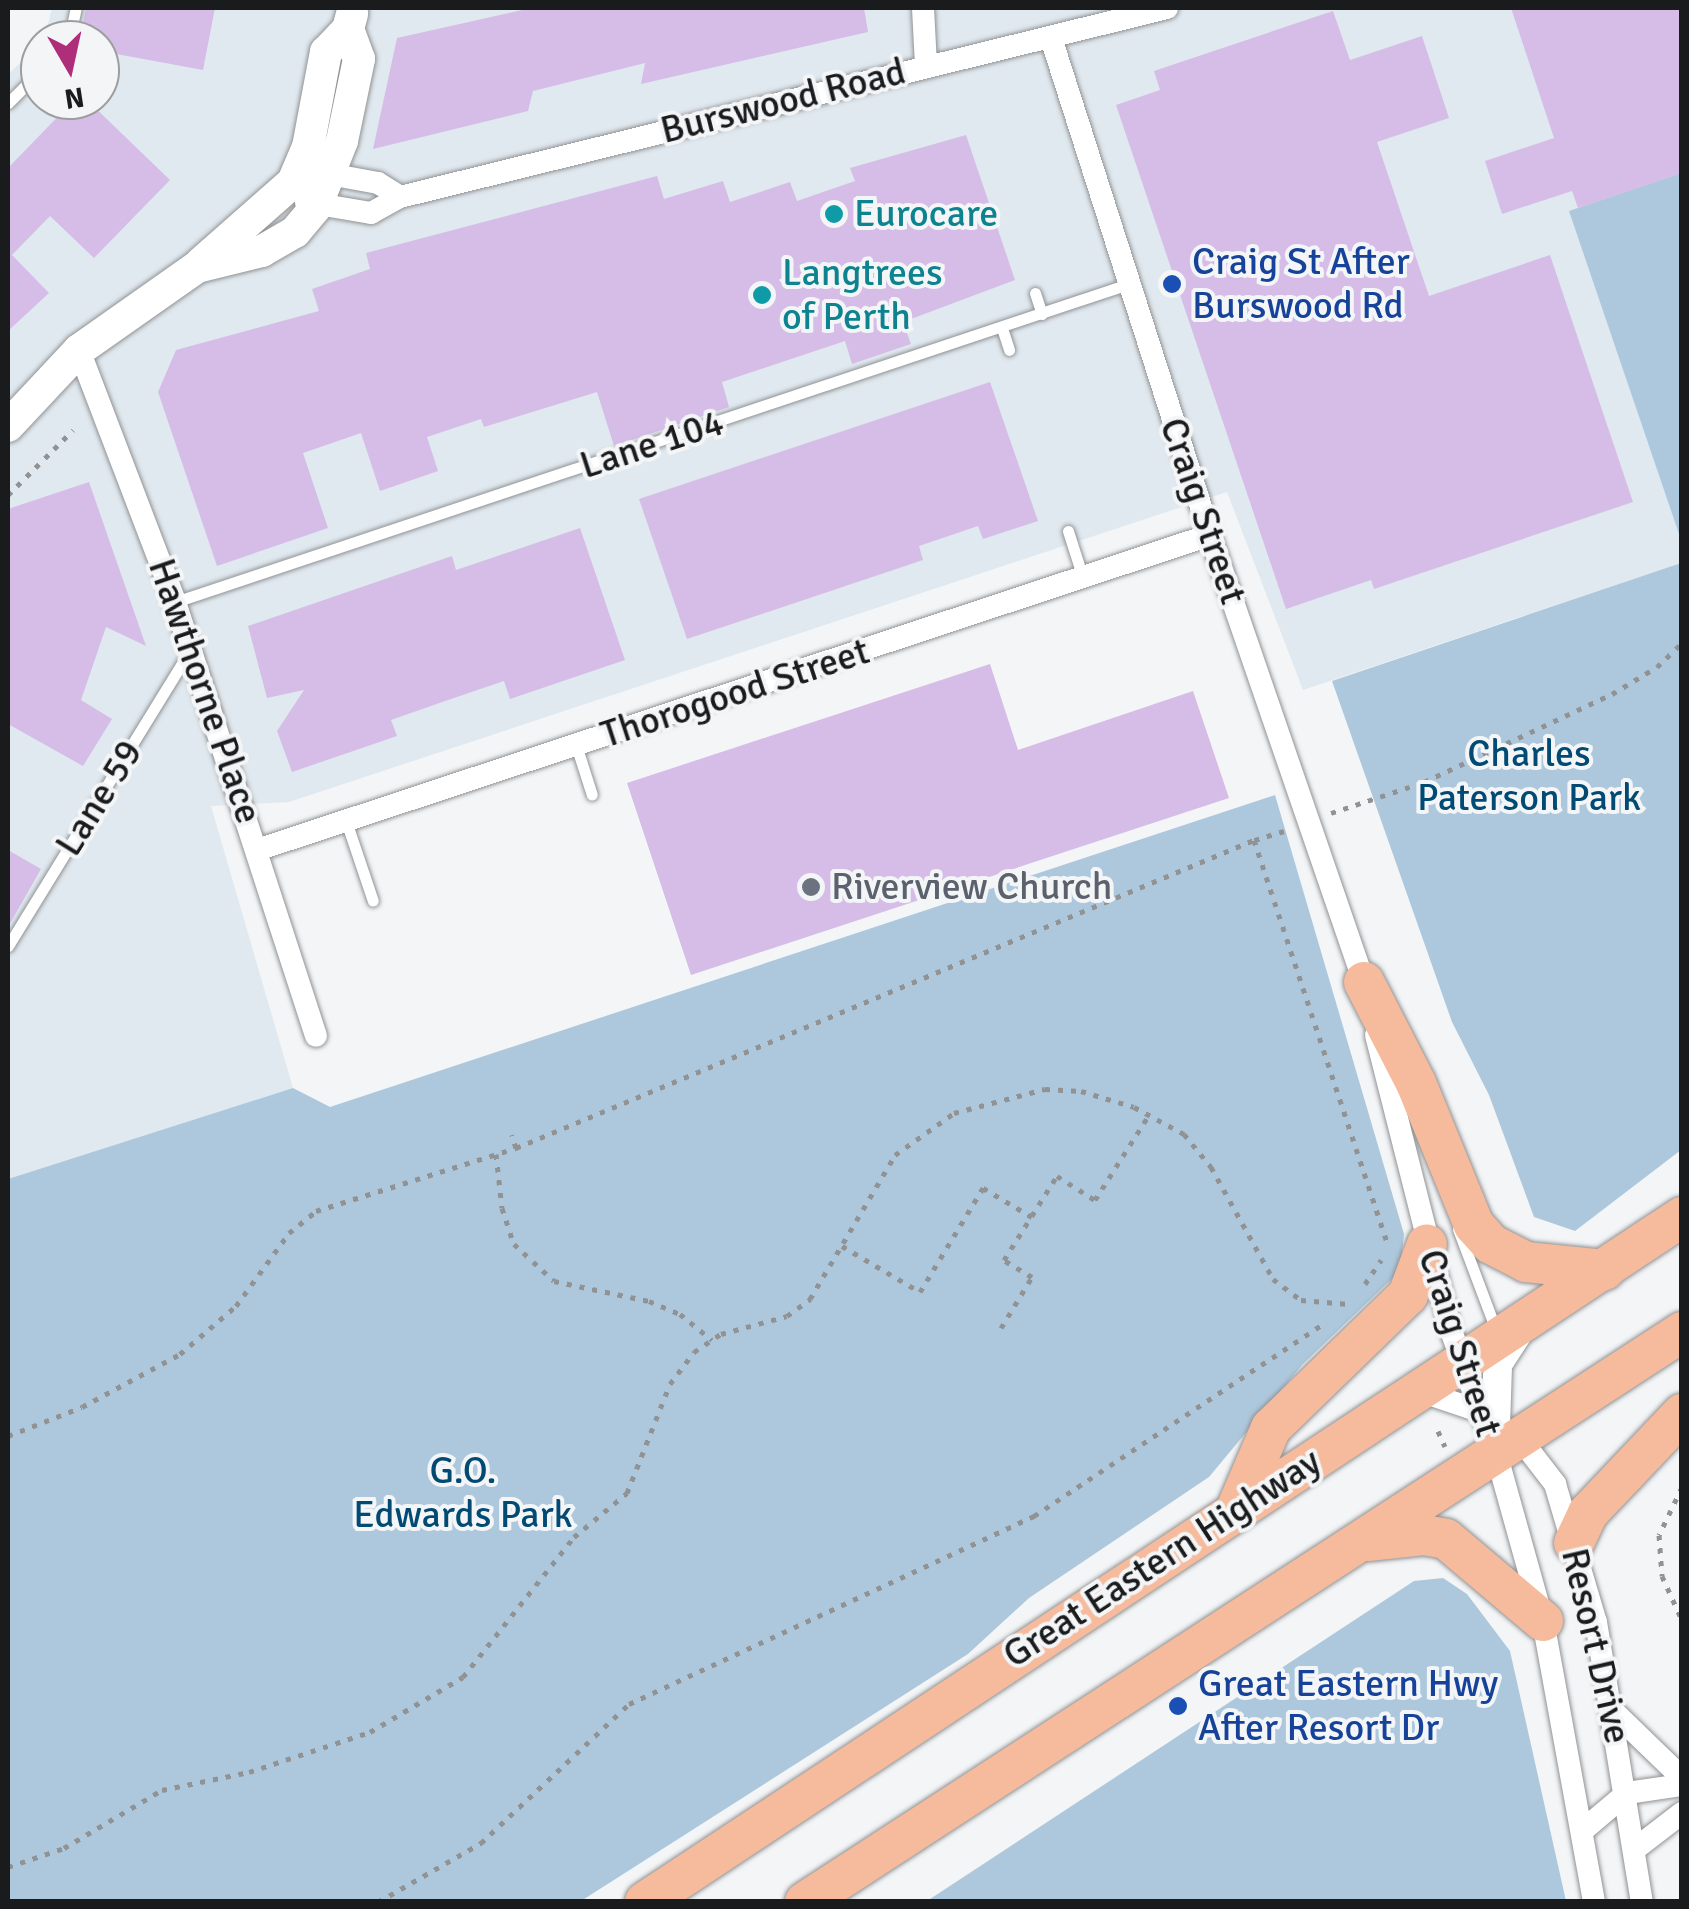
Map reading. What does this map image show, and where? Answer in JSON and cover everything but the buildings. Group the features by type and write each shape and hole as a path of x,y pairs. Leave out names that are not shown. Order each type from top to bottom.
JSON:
{"highway":[{"path":"1364,982 1416,1083 1474,1225 1490,1244 1526,1262 1606,1270"},
{"name":"Great Eastern Highway","path":"645,1902 1420,1392 1464,1364 1503,1348 1540,1315 1682,1217"},
{"path":"1235,1512 1271,1428 1408,1294 1427,1244"},
{"path":"805,1902 1354,1545 1499,1428 1682,1332"},
{"path":"1574,1543 1588,1513 1682,1414"},
{"path":"1354,1545 1390,1535 1446,1539 1543,1621"}],"main road":[{"path":"8,426 79,350 197,267 305,179 360,59 351,18"},
{"path":"197,267 262,251 295,232 316,206 305,179"}],"street":[{"path":"923,8 926,66"},
{"name":"Burswood Road","path":"316,206 371,213 400,196 1167,8"},
{"name":"Craig Street","path":"1051,38 1210,535 1364,982 1427,1244 1464,1364 1499,1428"},
{"path":"305,179 378,184 400,196"},
{"name":"Hawthorne Place","path":"79,350 176,602 260,848 316,1036"},
{"name":"Thorogood Street","path":"260,848 1210,535"},
{"name":"Resort Drive","path":"1503,1348 1494,1376 1499,1428 1543,1621 1594,1902"},
{"path":"1420,1392 1499,1428"},
{"name":"Resort Drive","path":"1499,1428 1555,1484 1574,1543 1615,1713 1642,1902"},
{"path":"1615,1713 1682,1782"},
{"path":"1582,1831 1627,1793 1682,1782"},
{"path":"1635,1849 1682,1812"}],"lane":[{"name":"Lane 104","path":"176,602 1128,284"},
{"path":"1035,293 1042,314"},
{"path":"1002,328 1009,350"},
{"path":"1068,531 1084,578"},
{"name":"Lane 59","path":"8,946 190,650"},
{"path":"576,746 592,795"},
{"path":"346,820 373,901"},
{"name":"Craig Street","path":"1364,982 1503,1348"}],"path":[{"path":"8,495 73,430"},
{"path":"8,1436 82,1407 180,1354 236,1306 288,1233 316,1210 516,1148 1254,840 1424,782 1612,694 1657,668 1682,643"},
{"path":"378,1902 481,1842 629,1704 1034,1516 1352,1304 1389,1242 1254,840"},
{"path":"8,1866 64,1848 162,1790 249,1772 370,1732 463,1677 574,1537 626,1494 670,1384 712,1340 787,1316 810,1299 895,1155 954,1114 1045,1089 1081,1091 1149,1115 1184,1134 1211,1166 1273,1279 1302,1300 1352,1304"},
{"path":"1001,1328 1032,1277 1004,1260 1057,1176 1096,1200 1149,1115"},
{"path":"512,1134 516,1148"},
{"path":"496,1154 502,1208 514,1244 554,1281 649,1302 680,1314 712,1340"},
{"path":"842,1246 920,1292 984,1188 1032,1217"},
{"path":"1438,1431 1448,1451"},
{"path":"1682,1487 1659,1536 1662,1576 1682,1620"}],"shaded area":[{"path":"52,8 1681,8 1681,173 1570,212 1681,540 1681,563 1303,690 1227,492 289,802 211,806 293,1088 8,1179 8,74 20,63 20,120 120,120 120,20 49,20"}],"green space":[{"path":"1682,173 1681,540 1569,211"},
{"name":"Charles Paterson Park","path":"1681,563 1681,1150 1575,1231 1534,1217 1489,1095 1452,1022 1332,681"},
{"name":"G.O. Edwards Park","path":"1275,795 1404,1234 1400,1271 1302,1365 1209,1477 1029,1598 968,1654 581,1901 8,1902 8,1179 293,1088 330,1107"},
{"path":"1443,1578 1467,1594 1510,1651 1566,1901 927,1901 1414,1581"}],"place":[{"name":"Eurocare","path":"834,214"},
{"name":"Craig St After Burswood Rd","path":"1172,284"},
{"name":"Langtrees of Perth","path":"762,295"},
{"name":"Riverview Church","path":"811,887"},
{"name":"Great Eastern Hwy After Resort Dr","path":"1178,1706"}]}
